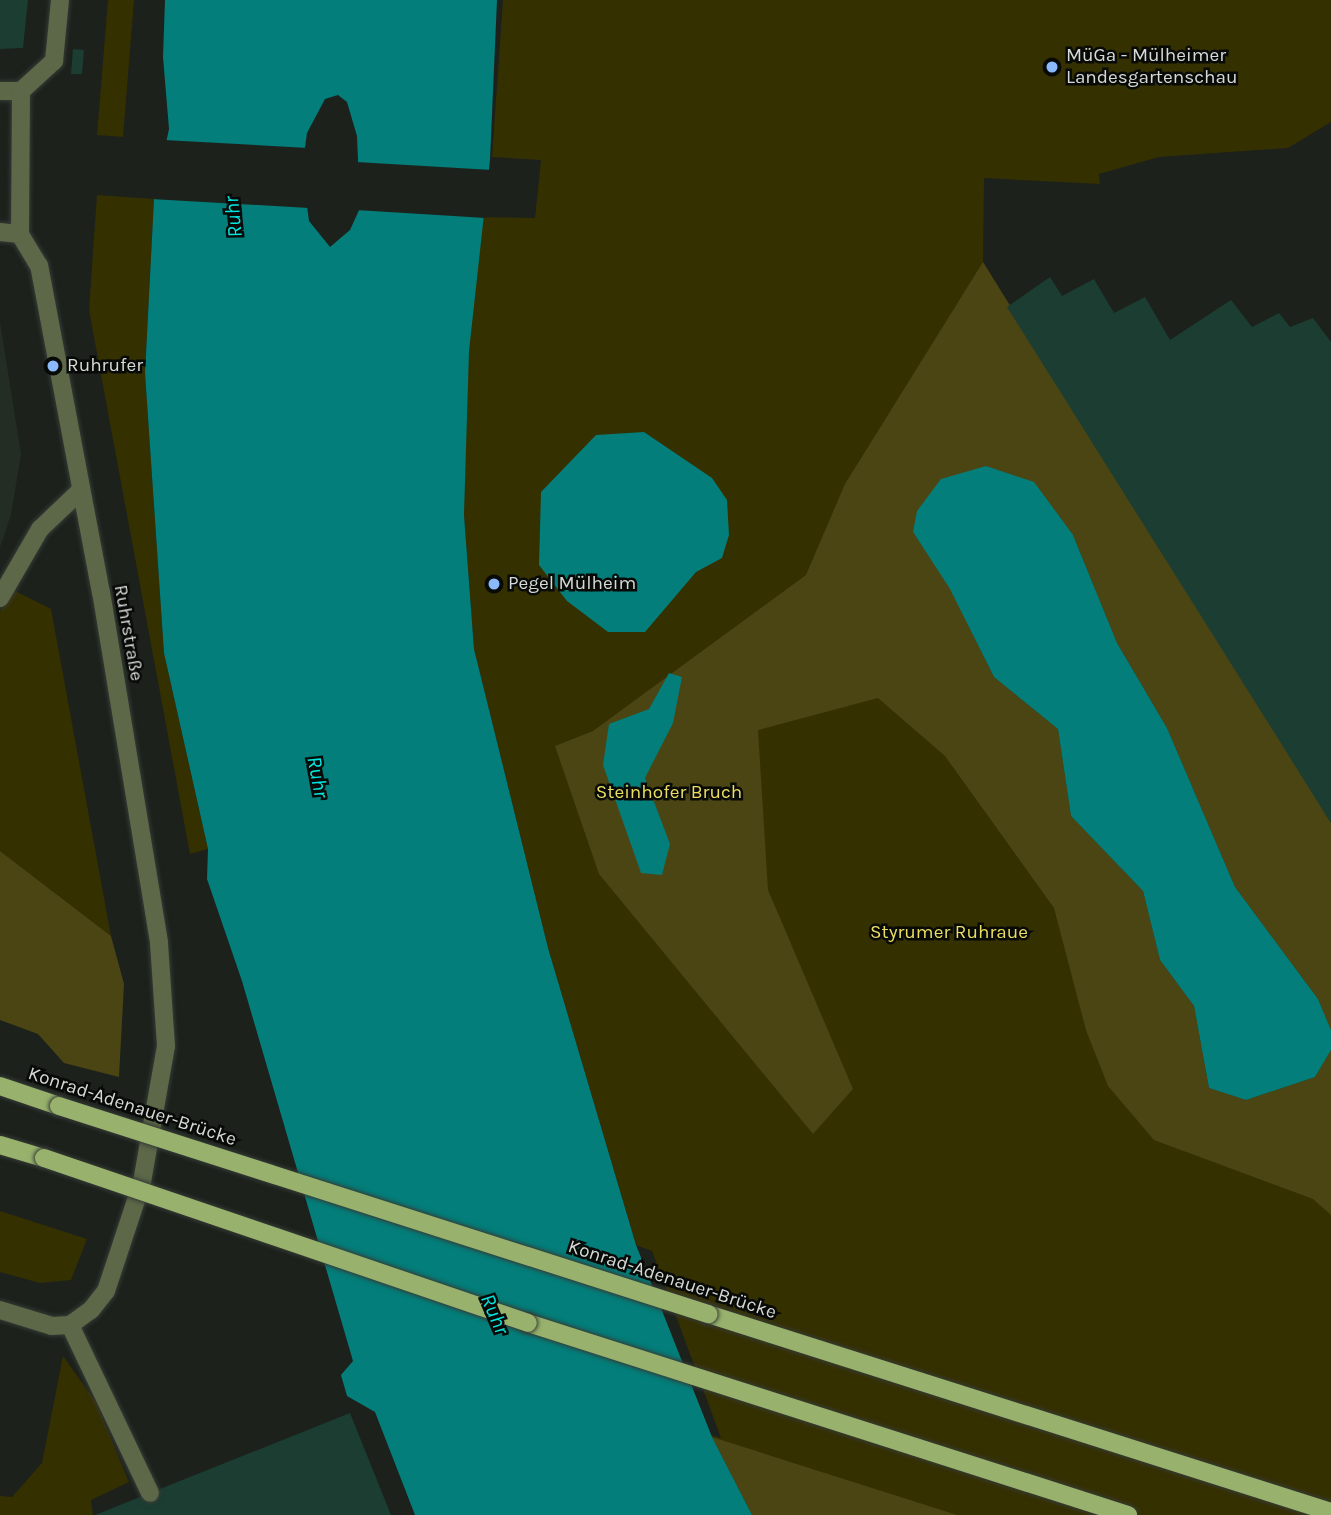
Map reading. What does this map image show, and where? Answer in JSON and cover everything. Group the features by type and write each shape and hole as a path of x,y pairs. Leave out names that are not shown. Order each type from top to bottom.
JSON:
{"main road":[{"name":"Konrad-Adenauer-Brücke","path":"0,1086 1331,1512"},
{"path":"0,1145 528,1323 1128,1515"}],"street":[{"path":"0,91 21,91 54,61 60,0"},
{"path":"0,232 20,234 21,91"},
{"name":"Ruhrstraße","path":"20,234 39,266 80,491 159,942 166,1046 142,1182 122,1247 106,1291 92,1310 70,1325"},
{"path":"0,598 40,528 80,491"},
{"path":"0,1310 52,1326 70,1325 150,1493"}],"shaded area":[{"path":"0,322 21,454 11,515 0,547"}],"green space":[{"path":"108,0 134,0 123,137 97,135"},
{"name":"Styrumer Ruhraue","path":"503,0 1331,0 1331,122 1288,148 1159,157 1099,174 1100,184 984,178 983,262 1331,823 1331,1515 584,1515 519,1379 721,1438 652,1251 636,1245 548,948 474,649 464,515 465,425 470,319 483,217 535,218 541,160 492,157"},
{"path":"97,195 154,199 145,373 164,653 208,849 190,854 89,310"},
{"name":"Steinhofer Bruch","path":"983,262 1331,823 1331,1030 1318,999 1235,887 1167,728 1117,643 1073,535 913,532 950,588 994,677 1058,729 1071,816 1143,891 1160,960 1194,1006 1209,1088 1246,1100 1315,1077 1331,1050 1331,1215 1313,1199 1154,1140 1108,1086 1086,1030 1054,908 945,756 878,698 758,730 768,890 853,1089 813,1134 599,874 555,746 593,731 806,575 845,484"},
{"path":"13,590 51,609 111,936 0,851 0,611"},
{"path":"0,851 111,936 124,984 119,1077 64,1063 38,1034 0,1020"},
{"path":"0,1211 87,1239 71,1280 40,1283 0,1272"},
{"path":"63,1356 96,1402 129,1482 91,1500 93,1515 0,1515 0,1496 12,1497 42,1463"},
{"path":"712,1437 957,1515 752,1515"}],"water":[{"name":"Ruhr","path":"165,0 497,0 490,160 469,351 464,515 474,649 548,948 636,1245 712,1437 752,1515 415,1515 375,1412 347,1396 341,1375 353,1361 242,981 207,879 208,849 164,653 145,373 154,199 169,129 163,57","holes":["338,95 347,102 357,136 360,208 350,230 330,247 309,221 302,169 307,133 325,99"]},
{"path":"644,432 712,478 727,500 729,535 722,558 696,572 645,632 608,632 567,601 539,565 541,492 596,435"},
{"path":"986,466 1034,482 1073,535 1117,643 1167,728 1235,887 1318,999 1331,1030 1331,1050 1315,1077 1246,1100 1209,1088 1194,1006 1160,960 1143,891 1071,816 1058,729 994,677 950,589 913,532 917,511 941,479"},
{"path":"669,673 682,677 673,723 645,778 670,844 662,875 641,873 603,765 609,724 649,709"}],"pier":[{"path":"164,140 308,148 309,208 151,199"},
{"path":"356,162 492,170 486,218 356,210"}],"building":[{"path":"0,0 28,0 23,48 0,49"},
{"path":"73,49 84,50 82,74 71,74"},
{"path":"1050,277 1062,296 1094,279 1114,313 1145,297 1170,340 1231,300 1252,327 1279,313 1290,327 1313,318 1331,342 1331,823 1007,307"},
{"path":"350,1413 391,1515 95,1515"}],"place":[{"name":"MüGa - Mülheimer Landesgartenschau","path":"1052,67"},
{"name":"Ruhrufer","path":"53,366"},
{"name":"Pegel Mülheim","path":"494,584"}]}
